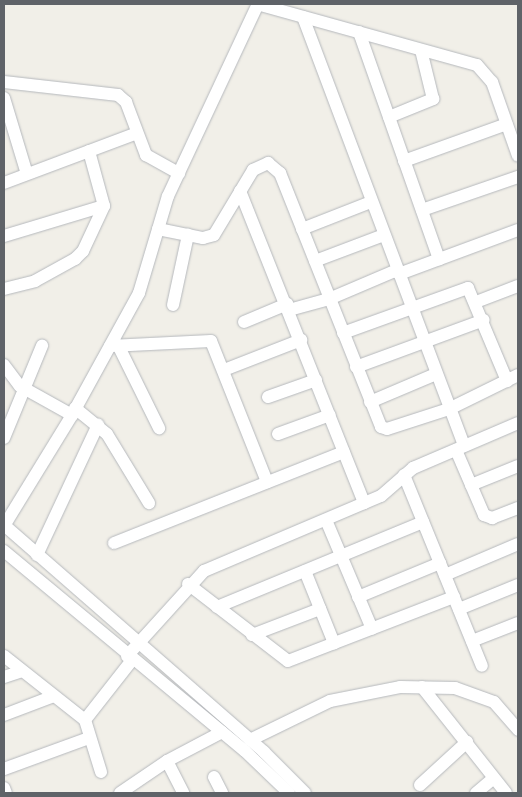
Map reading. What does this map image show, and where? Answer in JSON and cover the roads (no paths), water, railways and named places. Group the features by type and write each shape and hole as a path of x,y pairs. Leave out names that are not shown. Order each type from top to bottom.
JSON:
{"street":[{"path":"296,792 250,740 4,526 114,346 138,293 179,173 258,4 360,32 484,70 492,82 518,156"},
{"path":"303,17 449,409 471,485 488,517 518,508"},
{"path":"360,32 439,260"},
{"path":"389,117 433,99 421,50"},
{"path":"4,82 118,95 126,102 146,155 179,173"},
{"path":"4,98 26,174"},
{"path":"404,161 507,124"},
{"path":"4,182 137,133"},
{"path":"4,289 35,281 80,255 104,206 89,151"},
{"path":"158,230 202,238 214,234 240,191 258,166 268,163 275,166 302,229 378,424 387,429 449,409 512,378 471,292 464,288 343,334"},
{"path":"422,210 518,177"},
{"path":"240,191 288,307 364,504"},
{"path":"302,229 371,202"},
{"path":"4,236 104,206"},
{"path":"244,322 288,307 329,299 398,272 439,260 518,230"},
{"path":"173,305 188,235"},
{"path":"315,261 384,235"},
{"path":"476,302 518,286"},
{"path":"356,367 484,320"},
{"path":"114,346 206,340 214,346 267,482"},
{"path":"224,370 301,340"},
{"path":"4,438 26,389 42,346"},
{"path":"114,346 159,428"},
{"path":"6,372 26,389 98,425 149,503"},
{"path":"370,402 436,374"},
{"path":"268,397 316,380"},
{"path":"278,434 330,415"},
{"path":"85,720 129,658 137,642 188,584 204,571 364,504 385,494 404,475 518,423"},
{"path":"37,555 98,425"},
{"path":"114,543 344,452"},
{"path":"471,485 518,466"},
{"path":"404,475 482,666"},
{"path":"326,520 372,629"},
{"path":"217,607 423,522"},
{"path":"445,575 518,544"},
{"path":"4,551 129,658 296,792"},
{"path":"358,596 440,563"},
{"path":"306,571 334,644"},
{"path":"188,584 288,661 454,597"},
{"path":"459,609 518,585"},
{"path":"252,635 320,609"},
{"path":"472,641 518,623"},
{"path":"4,656 85,720 101,772"},
{"path":"4,677 22,671"},
{"path":"250,740 330,701 400,687 455,688 494,702 517,724"},
{"path":"422,687 506,793"},
{"path":"4,715 54,696"},
{"path":"120,793 167,761 222,732"},
{"path":"4,769 89,738"},
{"path":"420,785 467,742"},
{"path":"167,761 183,793"},
{"path":"214,777 222,793"},
{"path":"476,793 494,778"},
{"path":"4,788 6,793"}]}
